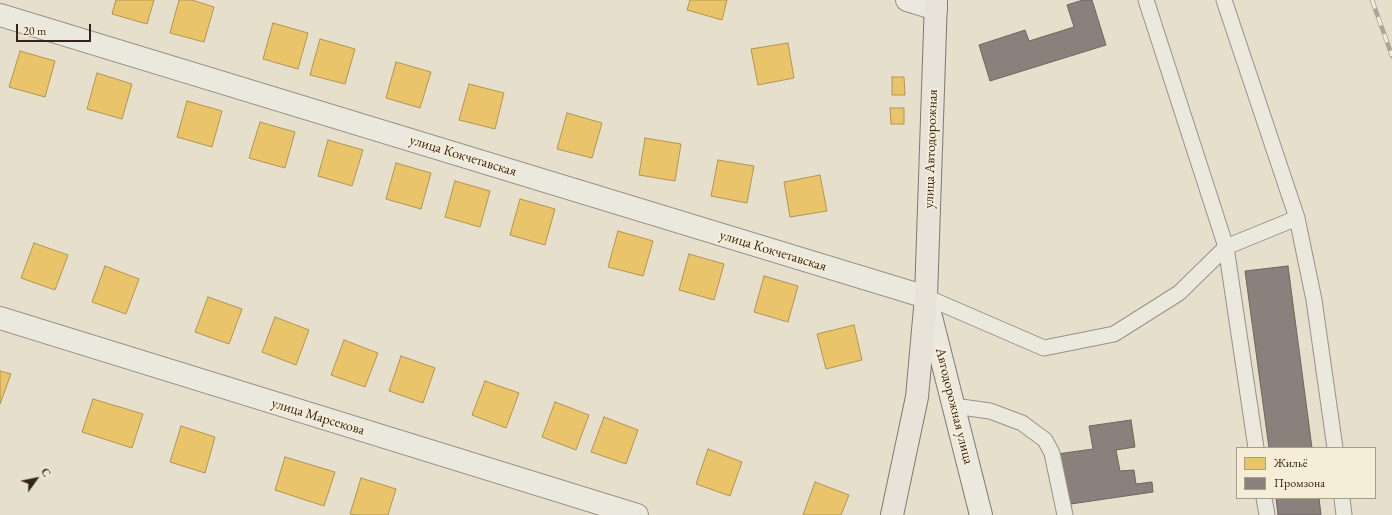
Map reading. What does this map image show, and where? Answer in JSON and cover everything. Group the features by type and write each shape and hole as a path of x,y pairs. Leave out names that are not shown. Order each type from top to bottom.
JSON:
{"main road":[{"name":"улица Автодорожная","path":"892,515 917,397 926,297 936,4"}],"street":[{"path":"907,0 936,4"},
{"name":"улица Кокчетавская","path":"0,15 926,297"},
{"name":"Автодорожная улица","path":"926,297 981,515"},
{"name":"улица Марсекова","path":"0,318 637,515"}],"lane":[{"path":"1146,0 1226,247 1256,447"},
{"path":"1224,0 1297,218 1314,300 1335,447"},
{"path":"926,297 1044,348 1114,334 1179,293 1226,247 1297,218"},
{"path":"954,406 990,411 1022,423 1045,440 1052,453 1065,515"},
{"path":"1264,499 1267,515"},
{"path":"1342,499 1344,515"}],"building: Жильё":[{"path":"116,0 154,0 147,24 112,14"},
{"path":"179,0 192,0 214,7 204,42 170,33"},
{"path":"690,0 727,0 722,20 687,10"},
{"path":"273,23 308,33 298,69 263,59"},
{"path":"320,39 355,49 345,84 310,75"},
{"path":"788,43 794,78 758,85 751,49"},
{"path":"20,51 55,61 45,97 9,87"},
{"path":"396,62 431,72 420,108 386,98"},
{"path":"97,73 132,84 122,119 87,109"},
{"path":"892,77 904,77 905,95 892,95"},
{"path":"469,84 504,93 495,129 459,120"},
{"path":"187,101 222,111 212,147 177,137"},
{"path":"890,108 904,108 904,124 891,124"},
{"path":"567,113 602,123 592,158 557,149"},
{"path":"260,122 295,132 285,168 249,158"},
{"path":"645,138 681,144 675,181 639,175"},
{"path":"328,140 363,150 352,186 318,176"},
{"path":"718,160 754,166 747,203 711,196"},
{"path":"396,163 431,173 421,209 386,199"},
{"path":"820,175 827,211 790,217 784,182"},
{"path":"455,181 490,191 480,227 445,217"},
{"path":"520,199 555,209 545,245 510,235"},
{"path":"618,231 653,241 643,276 608,267"},
{"path":"34,243 68,255 55,290 21,278"},
{"path":"689,254 724,264 714,300 679,290"},
{"path":"105,266 139,279 126,314 92,302"},
{"path":"764,276 798,286 788,322 754,312"},
{"path":"208,297 242,309 229,344 195,332"},
{"path":"275,317 309,330 296,365 262,352"},
{"path":"854,325 862,360 826,369 817,334"},
{"path":"344,340 378,353 365,387 331,375"},
{"path":"401,356 435,368 423,403 389,391"},
{"path":"0,371 11,374 0,404"},
{"path":"485,381 519,393 506,428 472,415"},
{"path":"93,399 143,414 132,448 82,432"},
{"path":"555,402 589,415 576,450 542,437"},
{"path":"604,417 638,430 626,464 591,452"},
{"path":"181,426 215,437 205,473 170,462"},
{"path":"708,449 742,462 730,496 696,484"},
{"path":"285,457 335,472 324,506 275,490"},
{"path":"361,478 396,489 388,515 350,514"},
{"path":"815,482 849,495 841,515 803,515"}],"building: Промзона":[{"path":"1083,0 1092,0 1106,45 990,81 979,45 1025,30 1029,41 1074,27 1067,5"},
{"path":"1288,266 1312,447 1269,447 1245,271"},
{"path":"1131,420 1135,447 1116,450 1120,471 1134,470 1136,484 1152,482 1153,492 1064,505 1057,454 1093,449 1089,426"},
{"path":"1276,499 1319,499 1321,515 1278,515"}],"railway":[{"path":"1372,0 1392,56"}]}
